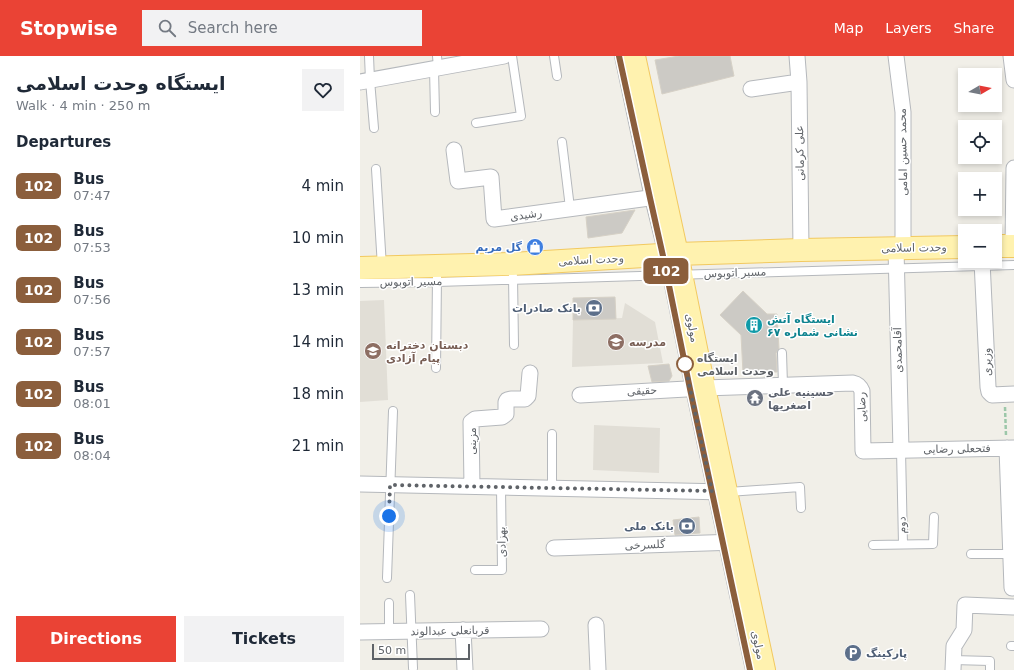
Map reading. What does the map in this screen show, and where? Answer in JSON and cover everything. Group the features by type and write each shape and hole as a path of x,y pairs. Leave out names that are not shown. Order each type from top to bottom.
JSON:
{"main road":[{"name":"مولوی","path":"634,56 657,197 697,388 730,542 764,670"},
{"name":"وحدت اسلامی","path":"360,268 382,268 437,274 513,272 672,265 801,250 898,255 958,248"}],"street":[{"path":"365,81 436,64 504,56"},
{"name":"علی کرمانی","path":"797,56 799,82 801,250"},
{"name":"محمد حسین امامی","path":"896,56 903,112 898,255"},
{"path":"1010,56 1014,80"},
{"path":"751,89 799,82"},
{"name":"رشیدی","path":"454,150 458,180 491,177 494,219 657,197"},
{"path":"1009,251 1014,168"},
{"name":"آقامحمدی","path":"898,255 901,450"},
{"name":"وزیری","path":"982,268 989,392 992,395 1009,394"},
{"name":"مزینی","path":"472,486 472,422 475,419 505,416 507,400 525,399 528,396 530,373"},
{"name":"رضایی","path":"697,388 857,384 860,386 862,391 863,451 901,450"},
{"name":"حقیقی","path":"580,395 697,388"},
{"path":"1010,448 1012,588"},
{"name":"فتحعلی رضایی","path":"901,450 1010,448"},
{"path":"360,484 719,491"},
{"name":"گلسرخی","path":"554,548 730,542"},
{"path":"953,665 954,646 964,630 965,605 1014,607"},
{"path":"596,625 598,670"},
{"name":"قربانعلی عبدالوند","path":"360,632 541,629"},
{"path":"463,630 465,670"}],"lane":[{"path":"369,56 365,81 374,128"},
{"path":"476,123 521,116 512,56"},
{"path":"554,56 557,76"},
{"path":"619,56 657,197"},
{"path":"435,112 436,64"},
{"path":"562,142 570,208"},
{"path":"376,169 382,268"},
{"name":"مسیر اتوبوس","path":"672,265 898,255 958,261"},
{"path":"513,272 514,345"},
{"path":"436,368 437,274"},
{"name":"مسیر اتوبوس","path":"360,283 437,274"},
{"path":"782,353 783,385"},
{"path":"387,578 393,411"},
{"path":"552,434 552,488"},
{"name":"دوم","path":"901,450 903,544 933,544 934,517"},
{"name":"بهزادی","path":"475,570 502,570 501,487"},
{"path":"719,491 800,487 800,508"},
{"path":"730,542 750,670"},
{"path":"873,545 903,544"},
{"path":"971,554 1011,554"},
{"path":"410,596 413,668"},
{"path":"389,603 389,632"},
{"path":"953,665 990,661 990,670"}],"path":[{"path":"1009,394 1010,448"}],"shaded area":[{"name":"دبستان دخترانه پیام آزادی","path":"384,300 388,400 360,402 360,301"},
{"name":"مدرسه","path":"625,303 655,322 663,363 572,367 573,320 622,318"},
{"path":"594,425 660,428 659,473 593,470"}],"building":[{"path":"679,56 730,56 734,76 662,94 655,60"},
{"path":"635,210 622,233 588,238 586,217"},
{"name":"ایستگاه آتش نشانی شماره ۶۷","path":"743,291 767,314 777,314 779,349 776,353 777,372 743,373 741,335 720,315"},
{"name":"بانک صادرات","path":"615,297 616,319 573,320 573,298"},
{"path":"669,364 672,376 669,381 652,382 648,366"},
{"name":"بانک ملی","path":"699,517 700,533 675,535 673,520"}],"bus line":[{"name":"102","path":"619,56 663,256 750,670"}],"place":[{"name":"گل مریم","path":"535,247"},
{"name":"بانک صادرات","path":"594,308"},
{"name":"ایستگاه آتش نشانی شماره ۶۷","path":"754,325"},
{"name":"مدرسه","path":"616,342"},
{"name":"دبستان دخترانه پیام آزادی","path":"373,351"},
{"name":"ایستگاه وحدت اسلامی","path":"685,364"},
{"name":"حسینیه علی اصغریها","path":"755,398"},
{"name":"بانک ملی","path":"687,526"},
{"name":"پارکینگ","path":"853,653"}],"route":[{"path":"389,516 390,485 712,491 685,364"}]}
